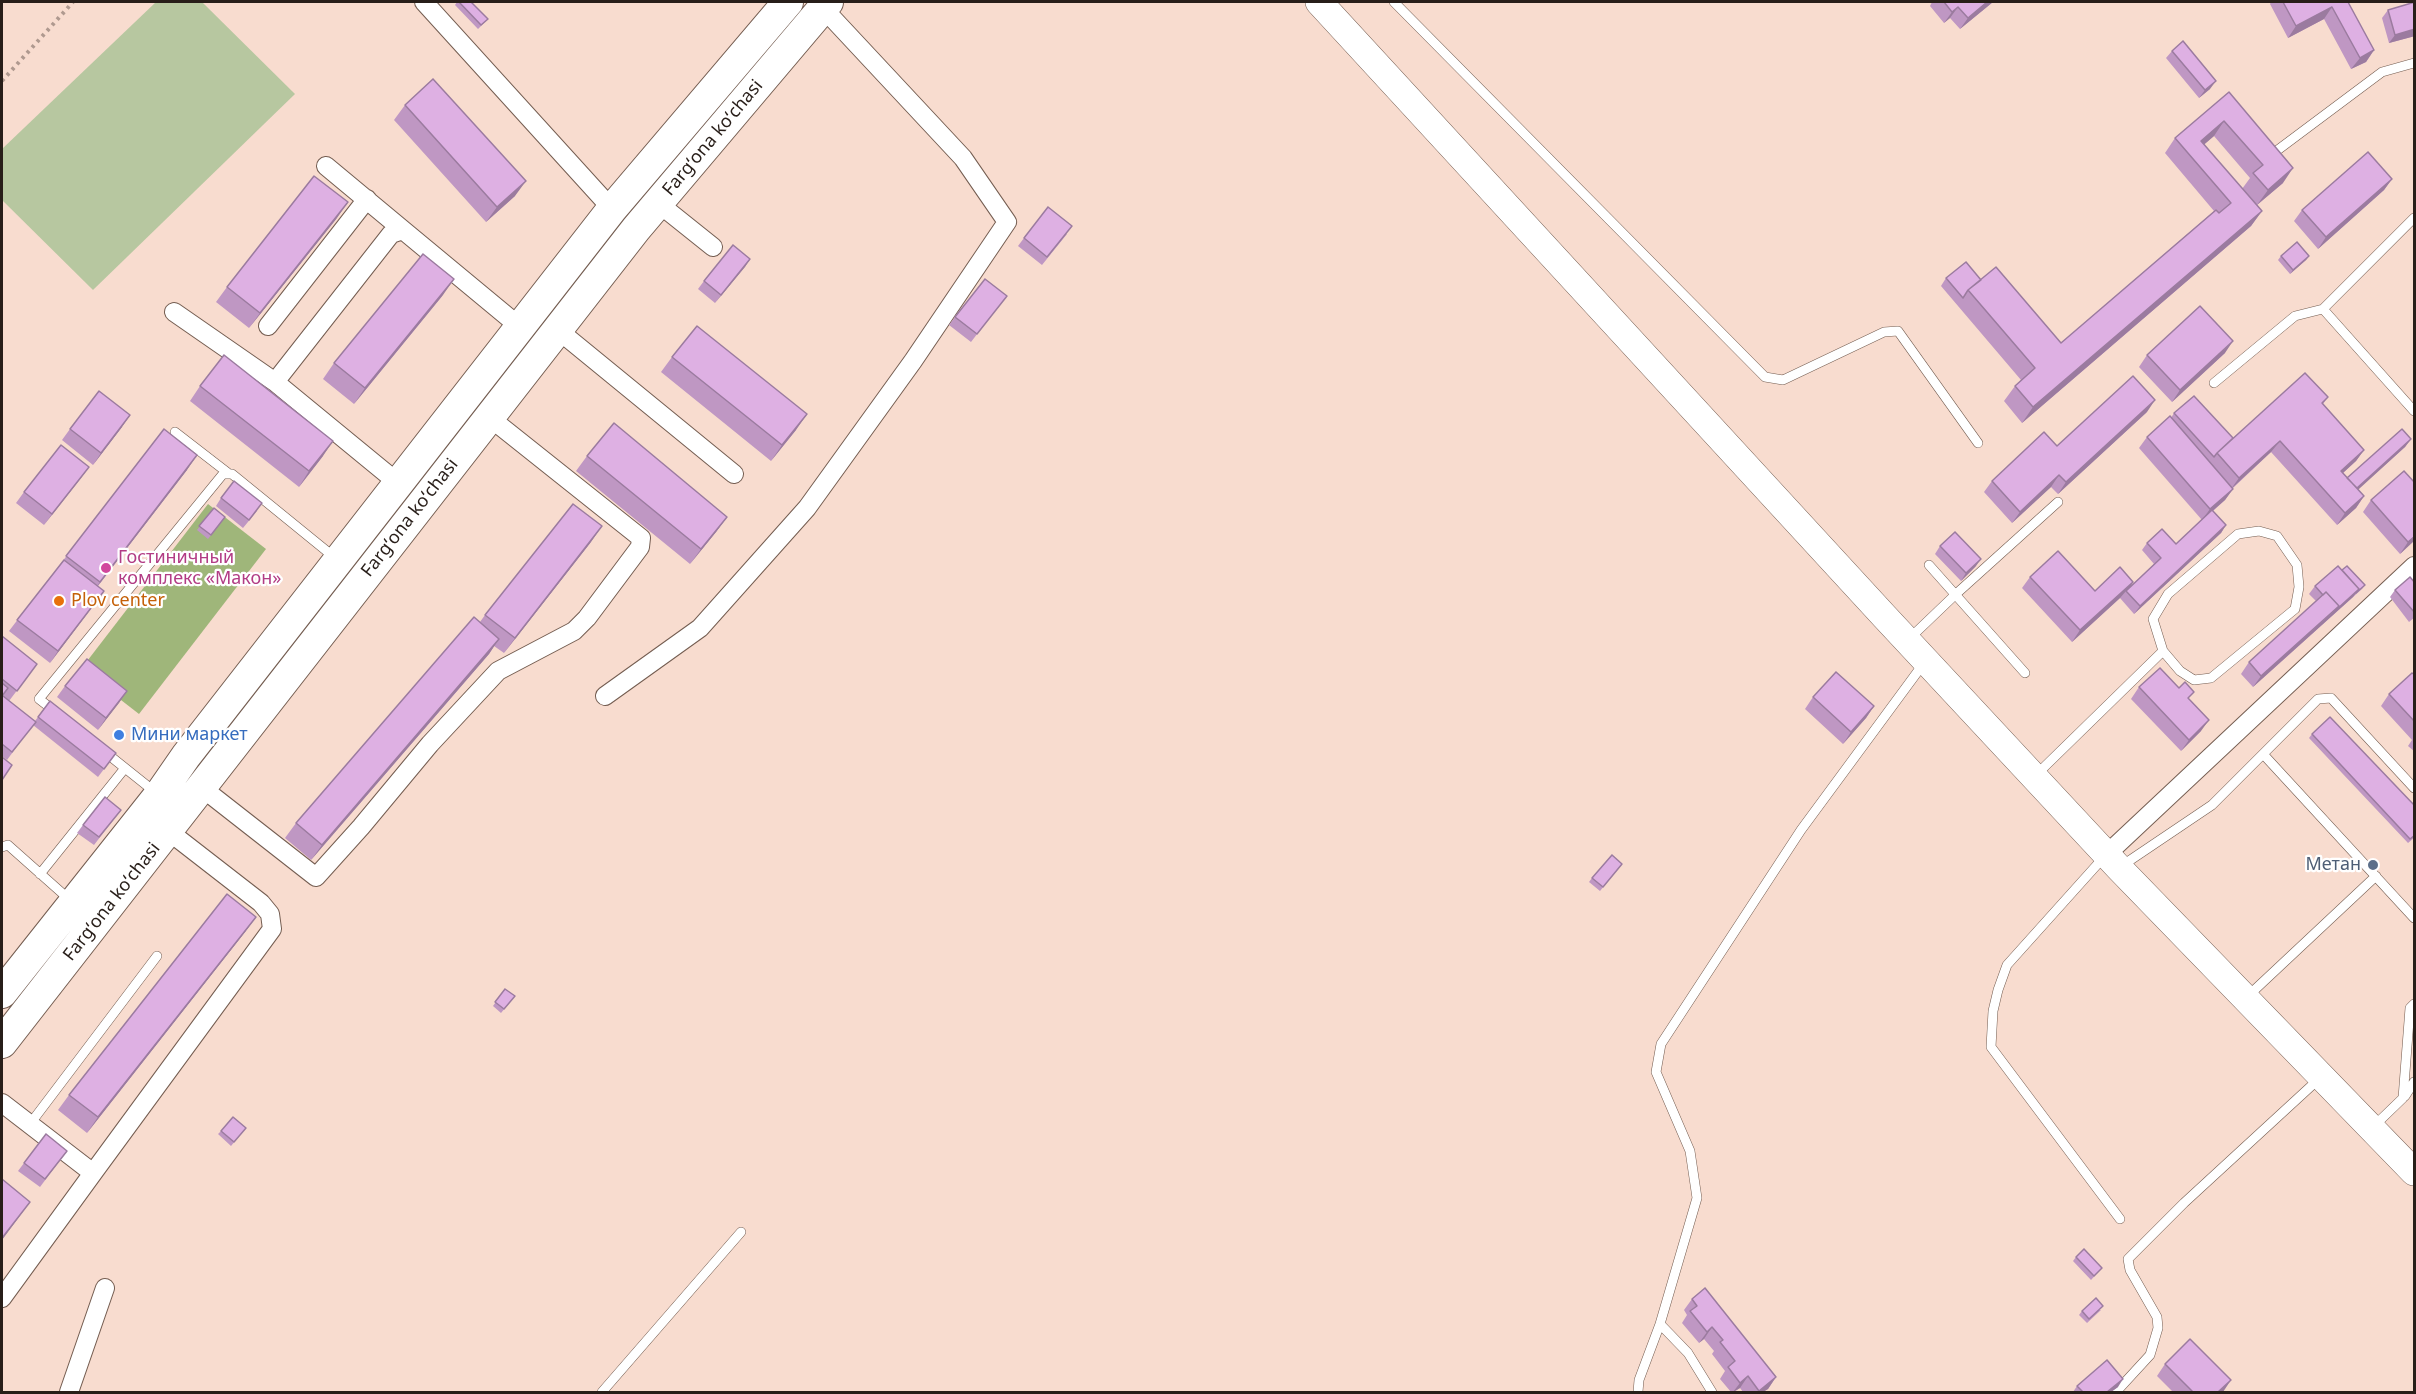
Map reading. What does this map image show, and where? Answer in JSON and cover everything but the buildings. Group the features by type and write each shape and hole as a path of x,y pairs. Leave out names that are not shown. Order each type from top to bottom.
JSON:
{"main road":[{"name":"Fargʻona koʻchasi","path":"2,993 159,795 186,756 612,209 788,2"},
{"path":"1319,2 1925,661 2113,861 2415,1172"},
{"name":"Fargʻona koʻchasi","path":"2,1043 658,203 826,4"},
{"path":"23,965 49,983"}],"street":[{"path":"424,2 612,209"},
{"path":"604,696 700,628 807,508 913,361 1007,222 963,158 826,4"},
{"path":"326,166 520,327"},
{"path":"268,326 367,199"},
{"path":"658,203 713,247"},
{"path":"275,382 391,234 403,230"},
{"path":"174,312 275,382 398,483"},
{"path":"558,330 734,474"},
{"path":"201,787 316,877 430,744 498,671 574,631 588,618 639,547 641,538 489,417"},
{"path":"2113,861 2415,566"},
{"path":"2,1298 272,929 270,914 261,903 167,830"},
{"path":"2,1102 93,1173"},
{"path":"69,1392 105,1288"}],"lane":[{"path":"1394,2 1765,377 1783,381 1884,332 1898,331 1978,443"},
{"path":"2275,152 2382,72 2415,63"},
{"path":"2214,383 2295,316 2323,309 2415,218"},
{"path":"2323,309 2415,411"},
{"path":"175,432 338,561"},
{"path":"65,720 39,699 221,476 228,473"},
{"path":"1907,641 2058,502"},
{"path":"2259,531 2277,536 2297,565 2299,587 2295,609 2211,678 2194,680 2180,671 2163,651 2153,620 2168,594 2238,534 2259,531"},
{"path":"1929,565 2025,673"},
{"path":"2034,776 2163,651"},
{"path":"1638,1392 1639,1380 1660,1324 1697,1198 1690,1151 1656,1071 1661,1044 1801,830 1925,661"},
{"path":"2120,1219 1991,1047 1993,1011 2007,965 2113,861 2212,805 2318,699 2331,698 2415,788"},
{"path":"99,747 159,795"},
{"path":"2263,754 2415,918"},
{"path":"40,873 125,768"},
{"path":"2,847 8,845 73,903"},
{"path":"2247,998 2376,876"},
{"path":"30,1124 158,956"},
{"path":"2403,1098 2410,1008 2415,1004"},
{"path":"2116,1392 2150,1355 2158,1328 2157,1317 2130,1270 2128,1259 2184,1203 2322,1076"},
{"path":"2373,1128 2403,1098 2415,1082"},
{"path":"2403,1098 2415,1090"},
{"path":"602,1392 741,1232"},
{"path":"1660,1324 1688,1353 1712,1392"}],"path":[{"path":"2,81 73,2"}],"green space":[{"path":"156,2 202,2 295,94 93,290 2,200 2,149"},
{"path":"208,504 266,549 139,714 81,669"}],"place":[{"name":"Гостиничный комплекс «Макон»","path":"106,568"},
{"name":"Plov center","path":"59,601"},
{"name":"Мини маркет","path":"119,735"},
{"name":"Метан","path":"2373,865"}]}
